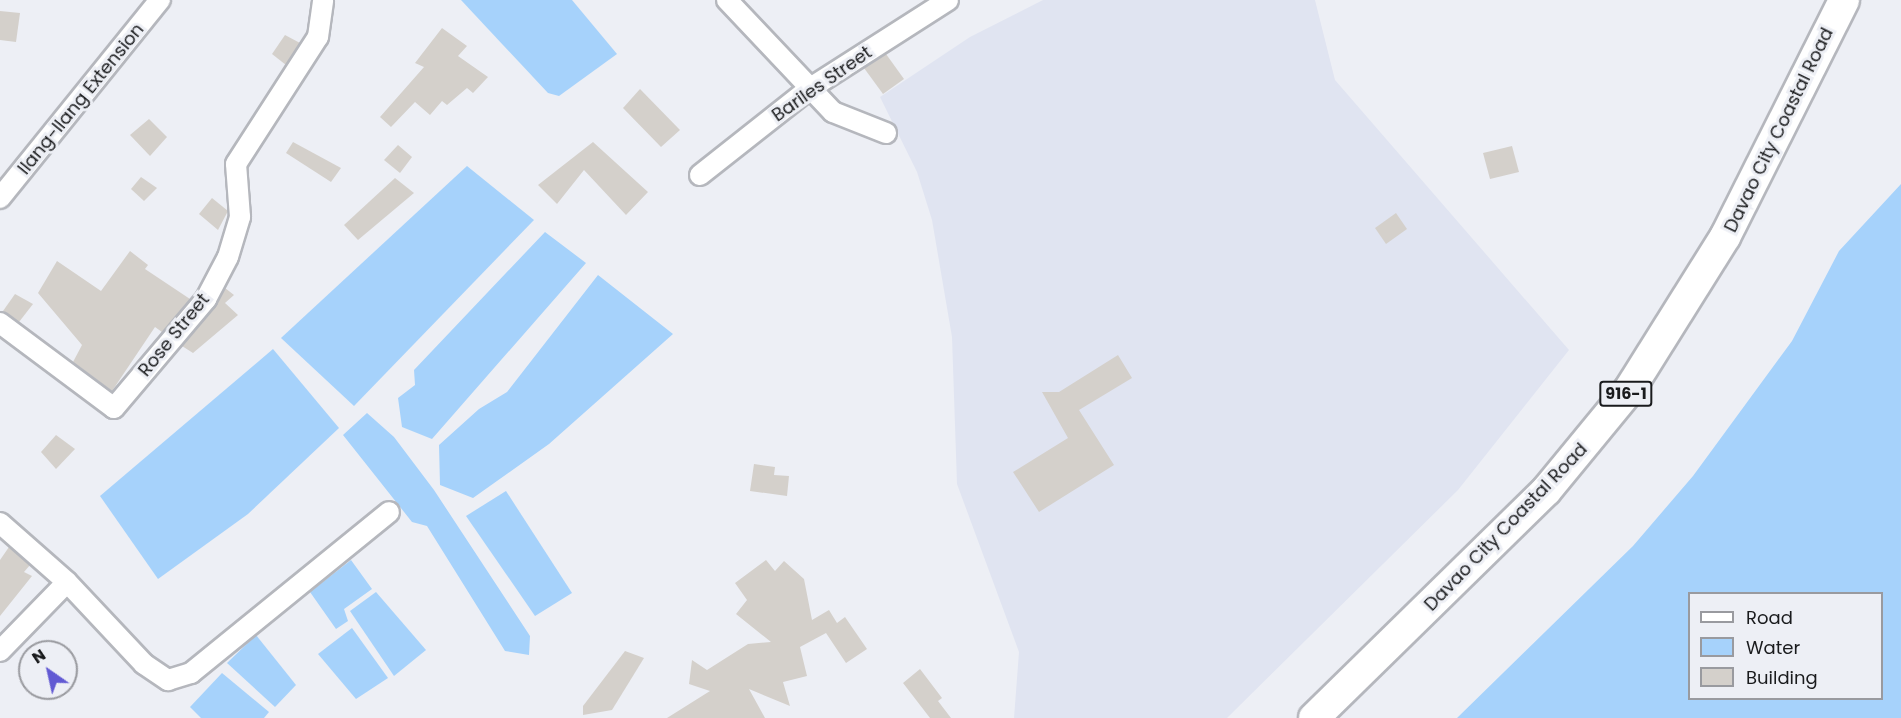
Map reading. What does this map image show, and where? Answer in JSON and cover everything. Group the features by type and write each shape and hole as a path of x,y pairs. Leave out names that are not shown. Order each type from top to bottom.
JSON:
{"main road":[{"name":"Davao City Coastal Road","path":"1314,718 1538,499 1629,390 1725,237 1844,0"}],"street":[{"name":"Ilang-Ilang Extension","path":"0,198 160,0"},
{"name":"Rose Street","path":"0,322 114,408 191,318 223,267 240,217 236,164 318,36 323,0"},
{"path":"727,0 809,89 842,117 886,133"},
{"name":"Bariles Street","path":"700,175 809,89 948,0"},
{"path":"0,523 67,582 155,674 180,679 389,512"},
{"path":"0,651 67,582"}],"shaded area":[{"path":"1043,0 1315,0 1335,80 1569,350 1458,490 1227,718 1014,718 1019,652 957,484 952,337 932,220 917,172 880,97 970,37"}],"water":[{"path":"461,0 572,0 617,54 559,96 548,93"},
{"path":"467,166 534,220 354,406 281,338"},
{"path":"1901,184 1901,718 1457,718 1633,546 1693,476 1792,341 1839,251"},
{"path":"545,232 586,263 432,439 402,427 398,398 415,385 414,370"},
{"path":"598,275 673,334 549,444 473,498 440,485 439,445 479,409 507,392"},
{"path":"273,349 339,428 248,514 158,579 100,496"},
{"path":"367,413 394,437 434,490 530,636 529,655 505,651 427,526 412,522 343,435"},
{"path":"506,491 572,593 535,616 466,516"},
{"path":"351,560 372,589 344,609 348,621 336,629 310,592"},
{"path":"376,592 426,650 394,676 350,611"},
{"path":"352,628 388,678 356,699 318,654"},
{"path":"256,635 296,685 275,707 227,663"},
{"path":"222,673 269,712 264,718 201,718 190,707"}],"building":[{"path":"0,11 20,13 16,42 0,40"},
{"path":"442,28 467,46 458,56 488,77 473,93 467,88 447,105 442,101 430,115 415,102 391,127 380,117 424,67 415,63"},
{"path":"285,35 300,43 286,65 272,54"},
{"path":"886,54 904,79 883,94 864,68"},
{"path":"640,89 680,130 661,147 623,108"},
{"path":"149,119 167,137 150,156 130,135"},
{"path":"293,142 341,168 331,182 286,153"},
{"path":"593,142 648,192 626,215 584,170 557,204 538,185"},
{"path":"398,145 412,157 400,173 384,160"},
{"path":"1512,146 1519,172 1490,179 1483,153"},
{"path":"141,177 157,188 144,201 131,189"},
{"path":"395,178 414,193 358,240 344,225"},
{"path":"212,198 228,211 218,230 199,214"},
{"path":"1396,213 1407,229 1386,244 1375,228"},
{"path":"130,251 148,265 145,269 190,299 162,332 155,327 112,391 73,362 82,345 38,293 57,261 101,291"},
{"path":"225,288 234,295 225,303 238,315 193,353 182,346"},
{"path":"15,294 33,304 19,322 3,311"},
{"path":"1118,355 1132,378 1079,410 1114,465 1039,512 1013,472 1068,438 1042,392 1059,392"},
{"path":"56,435 75,449 56,469 41,452"},
{"path":"754,464 775,467 774,475 789,476 787,496 750,491"},
{"path":"9,547 30,565 24,572 32,576 0,616 0,560"},
{"path":"766,560 775,571 784,561 804,579 812,620 829,610 837,623 845,617 867,649 846,663 826,633 800,647 807,676 783,682 790,706 749,689 765,718 667,718 710,691 689,684 692,660 707,670 748,644 771,642 736,614 747,600 735,583"},
{"path":"625,651 644,658 612,710 583,715 583,706"},
{"path":"920,669 942,698 938,701 951,718 930,718 903,683"}]}
